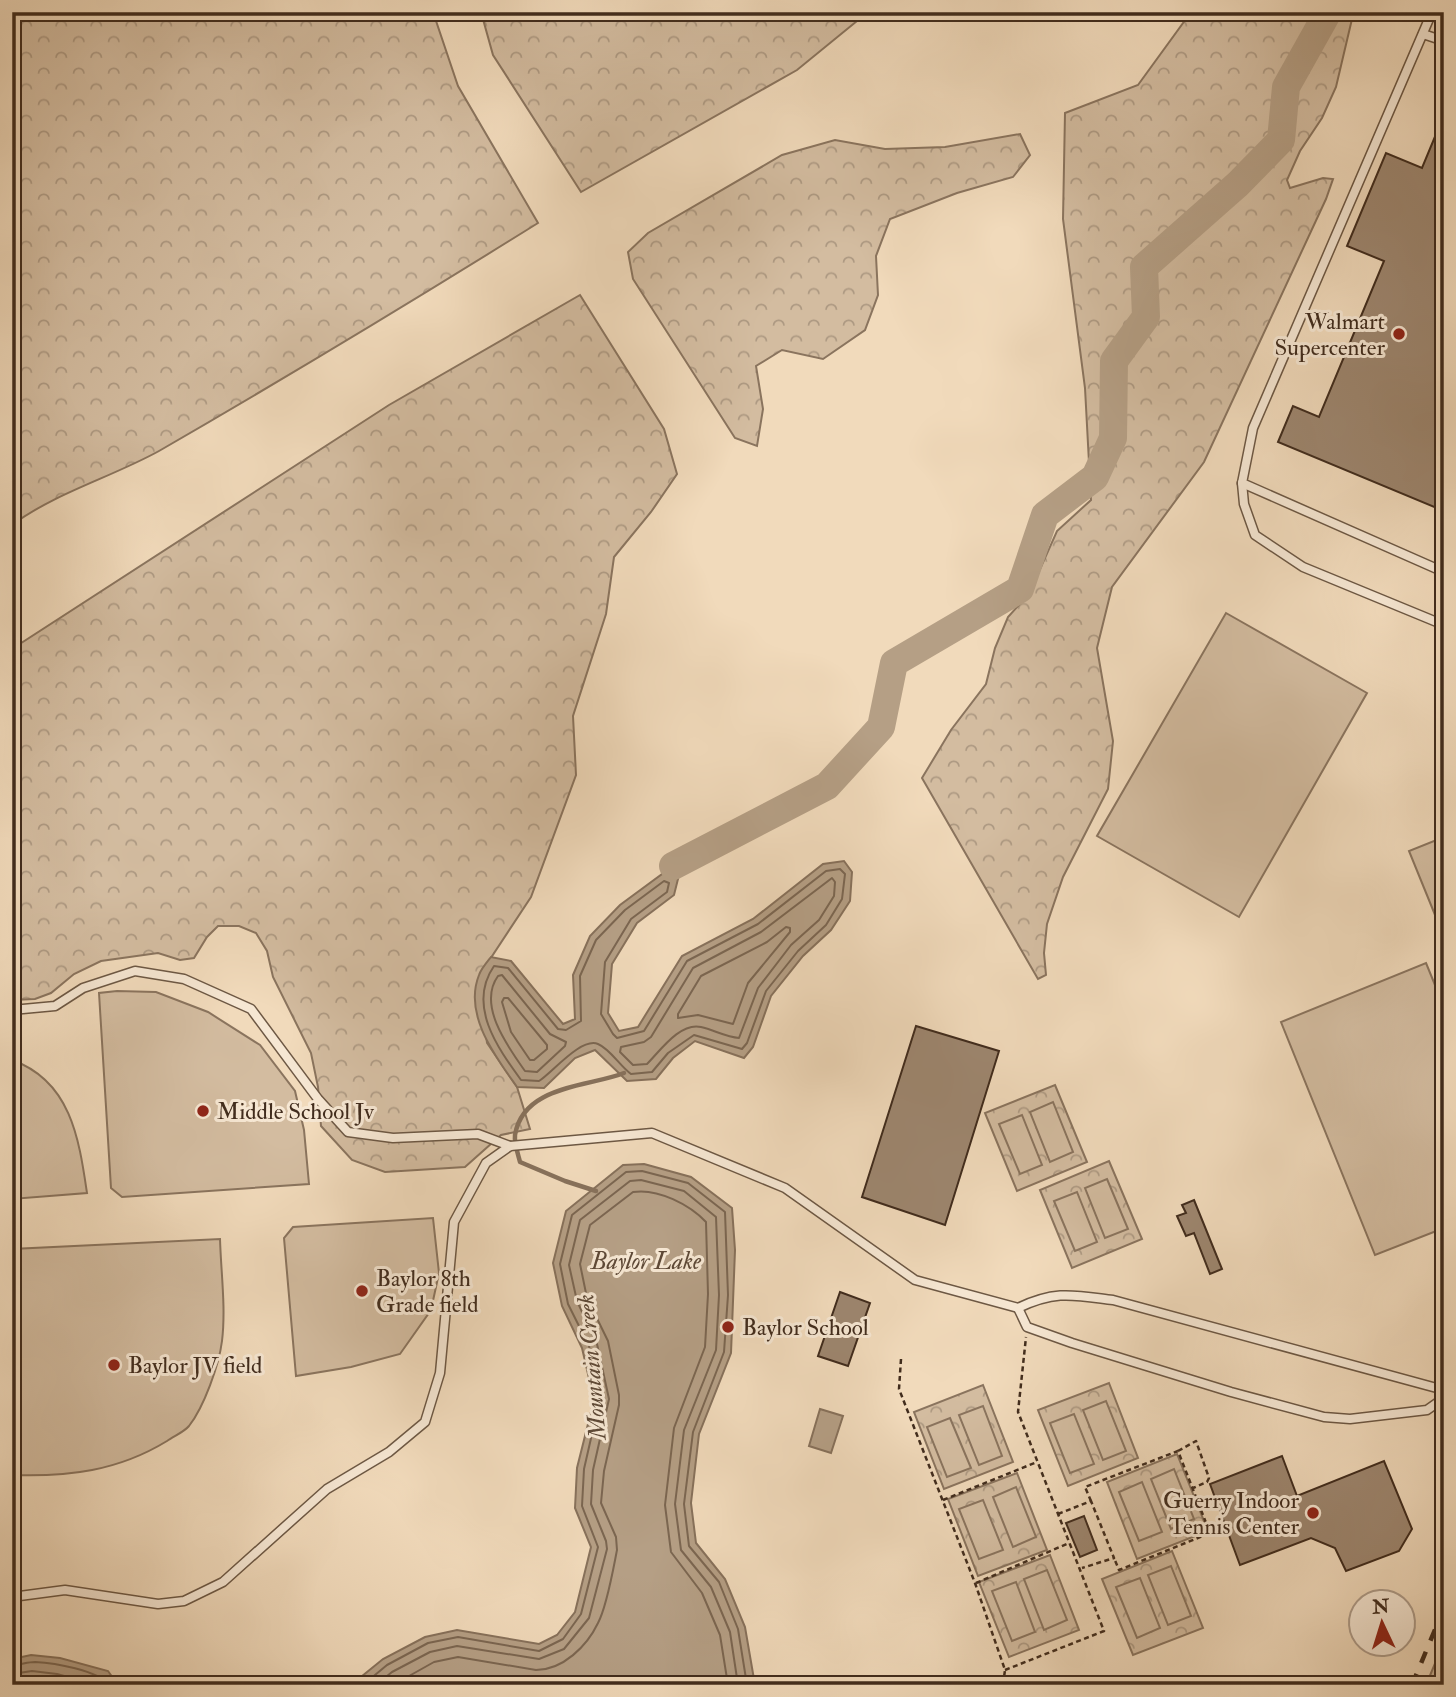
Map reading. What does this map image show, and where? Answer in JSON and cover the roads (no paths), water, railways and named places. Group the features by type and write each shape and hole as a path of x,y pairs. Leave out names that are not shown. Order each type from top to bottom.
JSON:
{"lane":[{"path":"1432,12 1253,428 1242,483 1244,504 1255,535 1303,567 1444,625"},
{"path":"1423,34 1444,41"},
{"path":"1242,483 1444,572"},
{"path":"12,1010 55,1006 83,988 135,971 184,979 251,1009 318,1099 348,1132 393,1138 478,1134 510,1146 652,1133 785,1188 915,1280 1018,1308 1041,1297 1062,1294 1113,1300 1444,1390"},
{"path":"12,1597 65,1590 158,1604 184,1601 223,1582 327,1489 389,1452 425,1422 440,1373 454,1222 486,1163 510,1146"},
{"path":"1018,1308 1027,1327 1231,1392 1324,1417 1350,1419 1427,1410 1444,1398"}],"water":[{"path":"844,861 852,872 850,901 831,930 803,956 771,996 753,1047 744,1058 695,1041 673,1058 656,1079 627,1081 595,1050 575,1058 544,1088 517,1087 484,1035 475,1005 475,990 480,973 491,957 511,961 563,1024 575,1019 573,975 590,936 620,905 673,866 679,875 674,895 637,923 612,964 608,1013 619,1031 638,1027 682,956 753,919 823,864"},
{"name":"Baylor Lake","path":"644,1164 691,1177 732,1208 735,1250 731,1353 699,1434 691,1503 696,1543 725,1579 745,1627 755,1685 356,1685 356,1681 383,1659 425,1637 457,1630 539,1644 557,1635 575,1612 591,1547 575,1508 577,1468 594,1400 582,1348 562,1306 553,1263 566,1211 623,1165"},
{"path":"820,1409 843,1416 831,1453 809,1446"},
{"path":"31,1655 60,1658 108,1671 118,1685 12,1685 12,1659"}],"waterway":[{"path":"673,866 827,786 881,727 894,663 1020,589 1045,515 1095,477 1113,438 1114,361 1146,317 1144,267 1238,184 1281,140 1286,87 1328,12"},
{"name":"Mountain Creek","path":"596,1191 520,1162 515,1135 530,1106 544,1097 559,1090 624,1073"}],"railway":[{"path":"1412,1685 1444,1608"}],"place":[{"name":"Walmart Supercenter","path":"1399,334"},
{"name":"Middle School Jv","path":"203,1111"},
{"name":"Baylor 8th Grade field","path":"362,1291"},
{"name":"Baylor School","path":"728,1327"},
{"name":"Baylor JV field","path":"114,1365"},
{"name":"Guerry Indoor Tennis Center","path":"1313,1513"}]}
